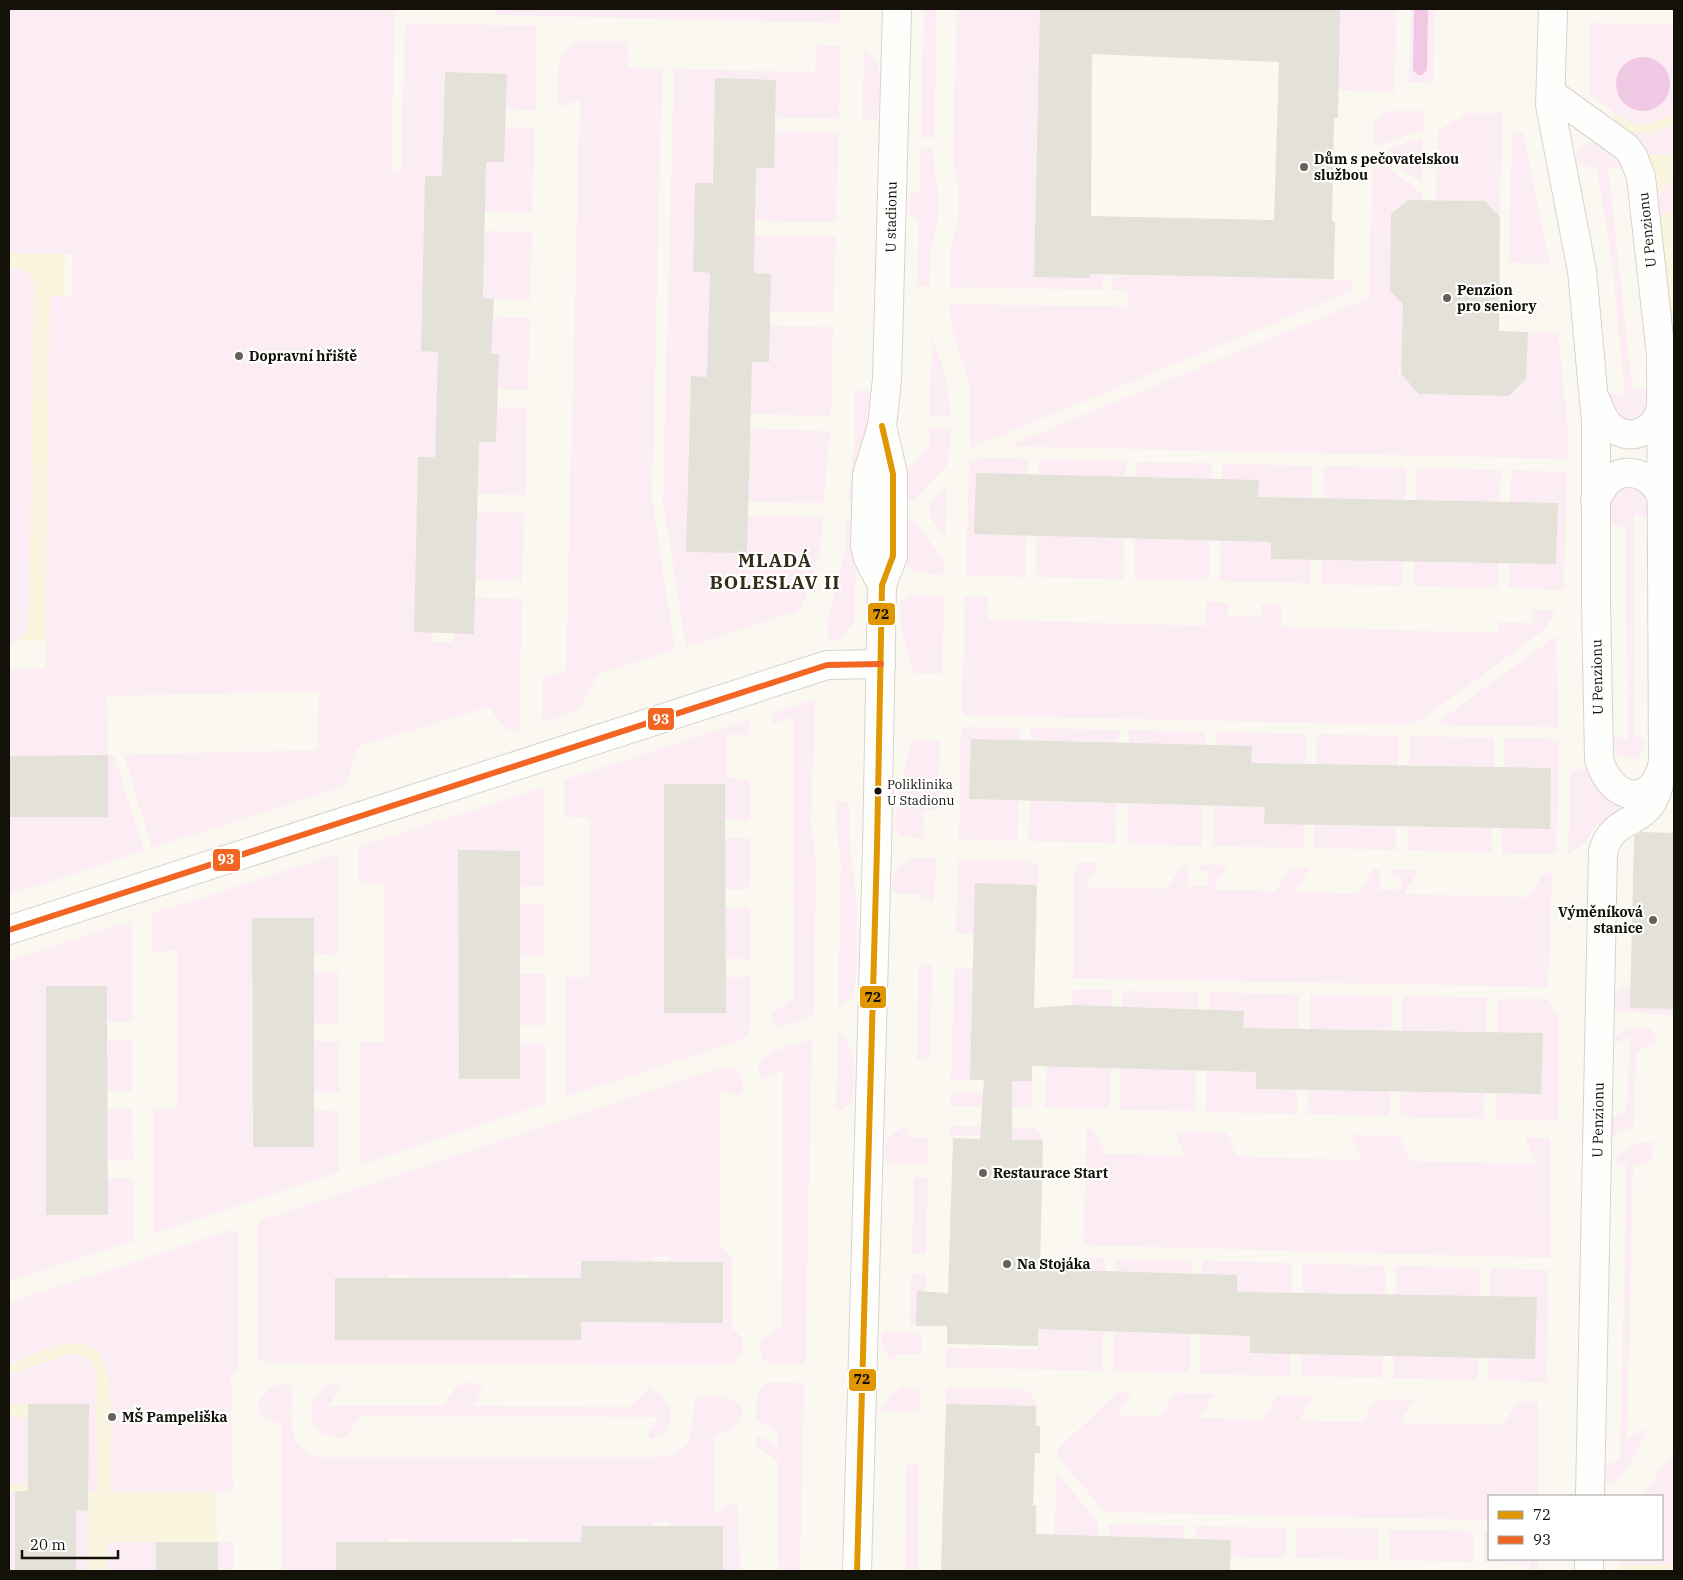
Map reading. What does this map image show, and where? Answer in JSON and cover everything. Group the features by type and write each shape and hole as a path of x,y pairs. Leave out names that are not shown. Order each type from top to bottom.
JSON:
{"street":[{"name":"U stadionu","path":"881,664 882,586 893,556 893,474 882,426 887,379 896,9"},
{"path":"1553,9 1551,99 1582,271 1594,397 1605,421 1617,431 1627,434 1639,433 1653,426 1658,420 1662,408"},
{"name":"U Penzionu","path":"1551,99 1626,147 1638,166 1661,356 1662,770 1657,794 1649,809 1618,827 1606,842 1603,852 1590,1495"},
{"name":"U Penzionu","path":"1594,397 1599,759 1608,782 1622,792 1630,794 1637,794 1652,786 1662,770"},
{"path":"1595,501 1605,484 1612,478 1630,473 1650,480 1657,486 1661,496"},
{"path":"9,930 827,665 881,664 857,1571"}],"shaded area":[{"path":"9,9 395,9 391,170 401,172 405,23 537,26 535,110 505,109 506,74 445,72 442,176 425,176 421,351 438,352 435,457 418,457 414,632 432,632 433,642 453,643 453,633 474,633 475,598 522,599 519,730 509,730 505,727 489,707 363,745 358,747 345,786 152,848 124,755 317,750 319,691 107,696 108,755 9,756 9,669 45,669 50,296 72,296 72,254 9,253"},
{"path":"495,9 841,9 840,23 495,15"},
{"path":"924,9 937,9 934,138 921,137"},
{"path":"957,9 1040,9 1034,276 1090,278 1090,274 1103,274 1103,290 950,287 951,250 958,223 959,192 953,160"},
{"path":"1340,9 1397,9 1394,92 1334,90 1339,65"},
{"path":"1411,9 1435,9 1433,83 1409,82"},
{"path":"1414,9 1428,9 1427,70 1422,75 1418,75 1413,70"},
{"path":"1590,23 1674,25 1674,115 1649,123 1639,124 1623,118 1593,97 1589,87"},
{"path":"588,41 628,41 629,69 662,69 652,500 675,650 598,674 579,710 542,723 543,678 566,670 580,100 558,107 558,75 562,56 568,49 576,44"},
{"path":"816,45 840,46 839,119 775,117 776,80 715,78 712,183 695,183 693,271 710,273 708,377 691,376 686,551 747,553 748,516 822,517 820,553 801,608 795,612 686,647 663,501 674,69 815,72"},
{"path":"864,49 876,62 879,71 878,120 862,119"},
{"path":"1643,57 1653,59 1662,65 1668,74 1670,84 1668,94 1662,103 1653,109 1643,111 1633,109 1624,103 1618,94 1616,84 1618,74 1624,65 1633,59"},
{"path":"1674,57 1674,445 1654,220 1645,149 1635,137 1616,123 1607,97"},
{"path":"1386,111 1424,111 1423,130 1373,147 1373,122"},
{"path":"1470,113 1502,113 1500,217 1485,201 1436,200 1438,130"},
{"path":"1674,123 1674,153 1664,155 1647,152 1629,132 1651,134"},
{"path":"504,127 534,128 532,213 485,212 486,162"},
{"path":"775,131 838,133 836,222 755,221 756,168 773,168"},
{"path":"1512,132 1523,132 1550,265 1509,262"},
{"path":"1423,137 1422,184 1379,153"},
{"path":"1591,143 1602,146 1614,153 1627,167 1629,172 1608,166 1632,387 1652,393 1644,418 1629,422 1615,416 1604,392 1625,397 1613,270 1597,169 1575,162 1578,149"},
{"path":"921,147 933,148 938,195 938,220 931,246 929,286 917,286 919,222 908,213 910,195 920,190"},
{"path":"1373,157 1422,193 1422,200 1408,200 1391,214 1390,291 1403,304 1401,365 1398,366 1398,373 1401,373 1417,394 1509,396 1526,379 1528,332 1558,333 1568,432 1567,459 1008,446 1369,298"},
{"path":"1674,182 1674,214 1673,210 1654,220 1658,197 1664,188"},
{"path":"485,231 532,232 530,300 483,298"},
{"path":"755,235 836,237 833,312 770,311 771,274 754,273"},
{"path":"9,239 66,239 52,641 9,641"},
{"path":"9,269 21,270 30,274 34,284 29,621 24,634 9,647"},
{"path":"1112,275 1317,279 1318,276 1331,276 1334,280 1352,280 1352,291 970,448 970,385 952,329 949,304 1128,307 1128,291 1111,290"},
{"path":"483,317 530,318 528,390 498,389 499,354 482,353"},
{"path":"770,326 833,327 831,416 750,414 752,362 769,362"},
{"path":"932,335 947,383 950,417 930,416"},
{"path":"855,391 870,391 857,500 848,500 855,438"},
{"path":"497,407 527,408 525,495 478,494 479,442 496,442"},
{"path":"930,428 950,429 948,464 914,500 901,500 903,475 929,446"},
{"path":"750,429 830,431 823,503 748,502"},
{"path":"981,458 1028,459 1027,475 976,473 974,534 1026,535 1025,577 966,575 969,463"},
{"path":"1039,459 1126,461 1125,477 1038,475"},
{"path":"1137,462 1212,463 1212,479 1136,477"},
{"path":"1223,464 1313,466 1312,498 1258,497 1222,479"},
{"path":"1324,466 1406,468 1405,500 1323,499"},
{"path":"1417,468 1501,470 1500,502 1416,500"},
{"path":"1512,470 1567,472 1564,590 1509,588 1509,563 1556,564 1558,503 1510,502"},
{"path":"1632,485 1648,493 1653,521 1634,514 1635,735 1645,739 1641,754 1632,759 1608,750 1608,734 1628,741 1626,528 1605,520 1605,506 1618,488"},
{"path":"947,486 945,538 931,518 930,503"},
{"path":"477,511 525,513 522,581 476,580"},
{"path":"901,520 914,521 944,560 945,575 918,571 911,568 906,562 903,555"},
{"path":"846,521 857,521 854,620 846,634 829,643 827,620 845,553"},
{"path":"1037,535 1124,538 1123,579 1035,577"},
{"path":"1135,538 1210,540 1209,581 1134,579"},
{"path":"1221,540 1271,542 1311,559 1310,583 1220,581"},
{"path":"1322,560 1403,561 1403,586 1321,584"},
{"path":"1414,561 1498,563 1498,588 1414,586"},
{"path":"912,595 944,596 942,674 913,673 901,628 900,602"},
{"path":"965,596 988,597 987,620 1205,626 1206,602 1228,603 1228,616 1261,617 1262,604 1281,604 1281,627 1499,633 1499,622 1532,623 1533,610 1556,610 1545,629 1418,722 1410,725 965,715 962,712"},
{"path":"1556,636 1558,727 1440,725 1439,721"},
{"path":"815,699 811,820 816,866 813,1016 780,1027 772,1021 772,1013 794,999 793,715 773,725 772,713"},
{"path":"749,720 748,735 727,735 727,778 749,780 750,820 725,820 725,785 664,785 664,1013 725,1013 726,977 750,977 749,1031 745,1037 735,1042 565,1097 565,977 589,977 589,818 564,817 564,780"},
{"path":"966,727 1021,728 1020,741 971,740 969,799 1019,801 1017,841 959,839 961,731"},
{"path":"1031,728 1119,730 1119,743 1031,740"},
{"path":"1129,730 1205,732 1205,745 1129,743"},
{"path":"1216,732 1306,734 1306,763 1251,763 1252,746 1215,745"},
{"path":"1317,734 1399,736 1398,765 1316,764"},
{"path":"1410,736 1494,738 1493,767 1409,765"},
{"path":"1505,738 1559,739 1556,854 1502,853 1502,828 1550,829 1551,768 1504,767"},
{"path":"911,740 940,741 938,810 924,810 923,839 902,836 894,824"},
{"path":"108,755 114,755 144,851 9,895 9,817 108,817"},
{"path":"1589,767 1620,806 1619,811 1598,823 1584,844 1568,855 1571,772"},
{"path":"544,787 544,886 520,887 520,851 458,851 459,1079 520,1079 520,1043 545,1043 545,1104 360,1165 360,1042 384,1042 384,883 359,884 359,847"},
{"path":"1030,801 1117,803 1116,843 1028,841"},
{"path":"837,802 849,803 849,835 857,908 856,983 851,998 838,1008 841,866 836,820"},
{"path":"1128,804 1203,805 1202,846 1127,844"},
{"path":"1214,806 1265,807 1264,824 1304,824 1303,848 1213,846"},
{"path":"1315,825 1396,827 1396,850 1314,848"},
{"path":"1408,827 1492,828 1491,853 1407,850"},
{"path":"725,838 750,838 749,889 725,890"},
{"path":"339,853 338,955 314,954 252,918 253,1146 314,1147 314,1110 339,1111 339,1172 153,1234 153,1109 177,1109 177,950 152,952 152,914"},
{"path":"916,858 936,859 934,901 921,901 921,894 897,894 892,888 892,882 898,868"},
{"path":"958,860 1031,861 1038,867 1037,885 975,884 974,934 956,933"},
{"path":"1084,862 1099,863 1085,887 1167,889 1182,865 1189,865 1188,886 1208,886 1209,871 1200,870 1199,865 1227,865 1213,890 1276,891 1291,867 1310,867 1295,892 1358,894 1373,869 1380,870 1380,890 1401,891 1401,876 1391,875 1391,870 1418,870 1404,894 1529,897 1544,873 1552,873 1548,987 1073,978 1075,869 1077,865"},
{"path":"520,904 544,904 544,956 520,956"},
{"path":"725,908 750,908 750,959 726,959"},
{"path":"132,921 132,1022 108,1022 107,986 46,986 47,1135 107,1215 108,1178 133,1178 133,1241 9,1281 9,961"},
{"path":"919,965 932,965 930,1059 917,1059"},
{"path":"955,968 973,969 970,1080 951,1080"},
{"path":"314,972 338,972 339,1024 314,1023"},
{"path":"520,974 545,974 545,1025 520,1025"},
{"path":"1630,985 1630,1008 1674,1009 1674,1015 1616,1011 1611,995"},
{"path":"1073,990 1112,990 1112,1007 1072,1005"},
{"path":"1123,991 1198,992 1198,1009 1123,1007"},
{"path":"1209,992 1299,995 1299,1029 1243,1028 1243,1011 1209,1010"},
{"path":"1310,995 1392,996 1391,1031 1310,1029"},
{"path":"1403,996 1487,998 1486,1032 1402,1031"},
{"path":"1498,999 1548,999 1559,1019 1558,1121 1495,1119 1496,1094 1541,1094 1543,1034 1497,1032"},
{"path":"1632,1028 1648,1028 1655,1034 1656,1043 1636,1052 1634,1126 1608,1139 1608,1120 1627,1110 1630,1037 1610,1045 1618,1034"},
{"path":"838,1032 845,1038 849,1046 854,1071 853,1099 842,1110 836,1110"},
{"path":"812,1039 805,1364 774,1364 764,1361 759,1347 762,1339 782,1327 783,1071 763,1079 759,1070 760,1063 774,1052"},
{"path":"108,1040 132,1040 132,1091 107,1091"},
{"path":"314,1041 339,1042 339,1093 314,1093"},
{"path":"1047,1066 1110,1068 1109,1109 1045,1108"},
{"path":"722,1067 737,1070 742,1077 743,1091 738,1096 720,1088 720,1247 732,1257 732,1329 741,1338 743,1344 741,1355 732,1363 726,1365 264,1363 258,1359 257,1226 262,1220","holes":["652,1257 669,1257 669,1261 723,1262 723,1323 581,1322 581,1339 389,1279 390,1274 406,1274 407,1278 510,1279 510,1274 526,1274 527,1278 581,1278 581,1261 652,1261"]},
{"path":"1121,1068 1196,1070 1195,1111 1120,1110"},
{"path":"1207,1071 1256,1072 1256,1089 1297,1090 1297,1114 1206,1112"},
{"path":"1012,1081 1032,1081 1031,1107 950,1106 951,1092 1011,1094"},
{"path":"1308,1090 1390,1091 1389,1116 1307,1114"},
{"path":"1401,1092 1485,1093 1484,1119 1400,1117"},
{"path":"108,1109 132,1109 133,1160 108,1161"},
{"path":"949,1126 1034,1128 1041,1133 1043,1140 1013,1140 1012,1136 953,1135 953,1138 949,1138"},
{"path":"904,1127 909,1137 928,1138 928,1164 888,1164 886,1161 885,1150 888,1141 891,1136"},
{"path":"1087,1129 1093,1129 1106,1154 1186,1156 1174,1131 1225,1132 1238,1157 1362,1160 1351,1135 1399,1136 1411,1161 1536,1164 1525,1138 1550,1139 1551,1258 1083,1245"},
{"path":"1653,1141 1652,1159 1633,1167 1627,1438 1646,1429 1637,1451 1626,1469 1610,1485 1604,1483 1601,1469 1620,1459 1627,1161 1616,1165 1620,1154 1624,1150 1635,1144"},
{"path":"914,1177 928,1178 926,1254 912,1253"},
{"path":"230,1230 237,1233 238,1238 238,1369 231,1376 233,1492 110,1492 111,1401 106,1367 101,1356 89,1346 74,1343 50,1348 9,1364 9,1303"},
{"path":"1060,1257 1105,1258 1105,1271 1059,1269"},
{"path":"1116,1259 1192,1261 1191,1273 1116,1271"},
{"path":"1203,1261 1292,1263 1292,1293 1237,1292 1237,1275 1202,1274"},
{"path":"1303,1263 1385,1266 1385,1294 1303,1293"},
{"path":"1396,1266 1480,1268 1480,1296 1396,1295"},
{"path":"1491,1269 1548,1270 1547,1382 1488,1380 1489,1358 1535,1358 1537,1297 1490,1296"},
{"name":"MŠ Pampeliška","path":"213,1270 218,1571 9,1571 9,1342"},
{"path":"911,1274 926,1274 925,1291 917,1291 917,1325 910,1325"},
{"path":"1038,1324 1061,1330 1103,1332 1102,1371 946,1367 947,1348 1037,1350"},
{"path":"886,1332 922,1333 921,1354 898,1354 893,1361 885,1353 881,1343 881,1335"},
{"path":"1114,1332 1190,1334 1189,1373 1113,1372"},
{"path":"1200,1335 1250,1336 1250,1353 1290,1354 1290,1376 1200,1374"},
{"path":"69,1354 78,1354 86,1357 96,1371 97,1492 88,1492 89,1404 9,1404 9,1375"},
{"path":"1301,1354 1383,1355 1382,1378 1301,1376"},
{"path":"1394,1356 1478,1357 1477,1380 1393,1378"},
{"path":"773,1382 804,1383 800,1571 779,1571 778,1461 756,1447 756,1438 760,1437 778,1447 778,1432 757,1420 759,1391 762,1387"},
{"path":"338,1383 341,1385 329,1406 443,1406 453,1390 461,1384 472,1383 480,1385 482,1389 474,1406 631,1407 650,1386 669,1406 671,1419 665,1433 651,1439 648,1435 658,1417 360,1416 345,1438 338,1438 322,1433 312,1420 311,1413 313,1402 319,1393 332,1384"},
{"path":"281,1384 289,1384 292,1387 291,1421 296,1440 301,1448 310,1454 322,1457 661,1457 676,1453 689,1443 695,1402 699,1398 722,1396 730,1398 740,1406 742,1413 737,1423 715,1436 715,1512 732,1503 738,1508 740,1571 723,1571 723,1526 670,1526 670,1522 653,1521 653,1526 582,1526 581,1542 528,1542 528,1538 511,1538 511,1543 407,1542 407,1539 390,1538 389,1542 336,1543 336,1571 282,1571 281,1425 261,1416 259,1410 260,1400 266,1391"},
{"path":"905,1387 921,1387 920,1412 880,1411 889,1396"},
{"path":"946,1388 1024,1389 1032,1395 1036,1406 946,1404"},
{"path":"1122,1392 1131,1392 1117,1416 1160,1417 1175,1393 1214,1394 1200,1418 1262,1420 1278,1395 1313,1396 1299,1421 1362,1422 1375,1401 1414,1399 1400,1423 1503,1425 1518,1401 1538,1401 1538,1495 1488,1495 1488,1520 1105,1512 1057,1456 1059,1448 1115,1395"},
{"path":"9,1417 28,1417 28,1485 9,1485"},
{"path":"1674,1450 1674,1565 1619,1565 1619,1560 1663,1560 1663,1495 1644,1495"},
{"path":"907,1464 919,1464 917,1571 905,1571"},
{"path":"1057,1473 1098,1523 1098,1536 1054,1535"},
{"path":"9,1491 15,1491 15,1571 9,1571"},
{"path":"76,1510 88,1511 89,1571 76,1571"},
{"path":"1109,1524 1185,1526 1184,1539 1109,1536"},
{"path":"1196,1526 1286,1528 1285,1558 1230,1557 1231,1540 1195,1539"},
{"path":"1296,1528 1379,1529 1378,1560 1296,1558"},
{"path":"1389,1530 1473,1531 1473,1562 1389,1560"},
{"path":"1484,1531 1488,1532 1488,1560 1539,1560 1539,1571 1530,1571 1530,1563 1484,1562"},
{"path":"107,1542 156,1542 156,1571 107,1571"},
{"path":"218,1542 233,1542 234,1571 218,1571"},
{"path":"1619,1565 1674,1565 1674,1571 1619,1571"}],"building":[{"name":"Dům s pečovatelskou službou","path":"1040,9 1340,9 1338,118 1334,118 1332,221 1335,222 1334,279 1090,274 1090,278 1034,277","holes":["1092,54 1279,62 1274,220 1091,216"]},
{"path":"445,72 507,74 504,162 486,162 483,298 494,299 491,354 499,354 496,442 479,442 474,634 414,632 418,457 435,457 438,352 421,351 425,176 442,176"},
{"path":"715,78 776,80 774,168 756,168 754,273 771,274 769,362 752,362 747,553 686,552 691,376 707,377 710,273 693,271 695,183 713,183"},
{"name":"Penzion pro seniory","path":"1408,200 1485,201 1500,217 1499,331 1528,332 1526,379 1509,396 1418,394 1401,373 1403,304 1390,291 1391,214"},
{"path":"976,473 1259,480 1258,497 1558,503 1556,564 1271,559 1271,542 974,534"},
{"path":"971,739 1252,746 1251,763 1551,768 1550,829 1264,824 1265,807 969,799"},
{"path":"108,755 108,817 9,817 9,756"},
{"path":"664,784 725,784 726,1013 664,1013"},
{"name":"Výměníková stanice","path":"1642,832 1674,833 1674,1009 1630,1008 1634,836"},
{"path":"458,850 520,851 520,1079 459,1079"},
{"path":"975,883 1037,885 1034,1008 1072,1005 1244,1011 1243,1028 1543,1033 1541,1094 1256,1089 1256,1072 1032,1066 1032,1081 1012,1081 1012,1140 1043,1140 1040,1269 1237,1275 1237,1292 1537,1297 1535,1359 1250,1353 1250,1336 1038,1329 1038,1346 947,1344 947,1326 916,1326 917,1291 948,1293 953,1138 980,1139 984,1080 970,1080"},
{"path":"252,918 314,918 314,1147 253,1147"},
{"path":"46,986 107,986 108,1215 46,1215"},
{"path":"581,1261 723,1262 723,1323 581,1322 581,1340 335,1340 335,1278 581,1278"},
{"path":"28,1404 89,1404 88,1511 76,1510 76,1571 15,1571 15,1491 28,1491"},
{"path":"946,1404 1036,1406 1036,1426 1040,1426 1040,1453 1035,1453 1033,1505 1036,1505 1036,1534 1231,1540 1230,1571 941,1571"},
{"path":"582,1526 723,1526 723,1571 336,1571 336,1542 581,1542"},
{"path":"156,1542 218,1542 218,1571 156,1571"}],"transit line":[{"name":"72","path":"857,1571 877,848 882,585 893,556 893,474 882,426"},
{"name":"93","path":"9,930 827,665 881,664"}],"place":[{"name":"Dům s pečovatelskou službou","path":"1304,167"},
{"name":"Penzion pro seniory","path":"1447,298"},
{"name":"Dopravní hřiště","path":"239,356"},
{"name":"Poliklinika U Stadionu","path":"878,791"},
{"name":"Výměníková stanice","path":"1653,920"},
{"name":"Restaurace Start","path":"983,1173"},
{"name":"Na Stojáka","path":"1007,1264"},
{"name":"MŠ Pampeliška","path":"112,1417"}],"district":[{"name":"MLADÁ BOLESLAV II","path":"775,571"}]}
